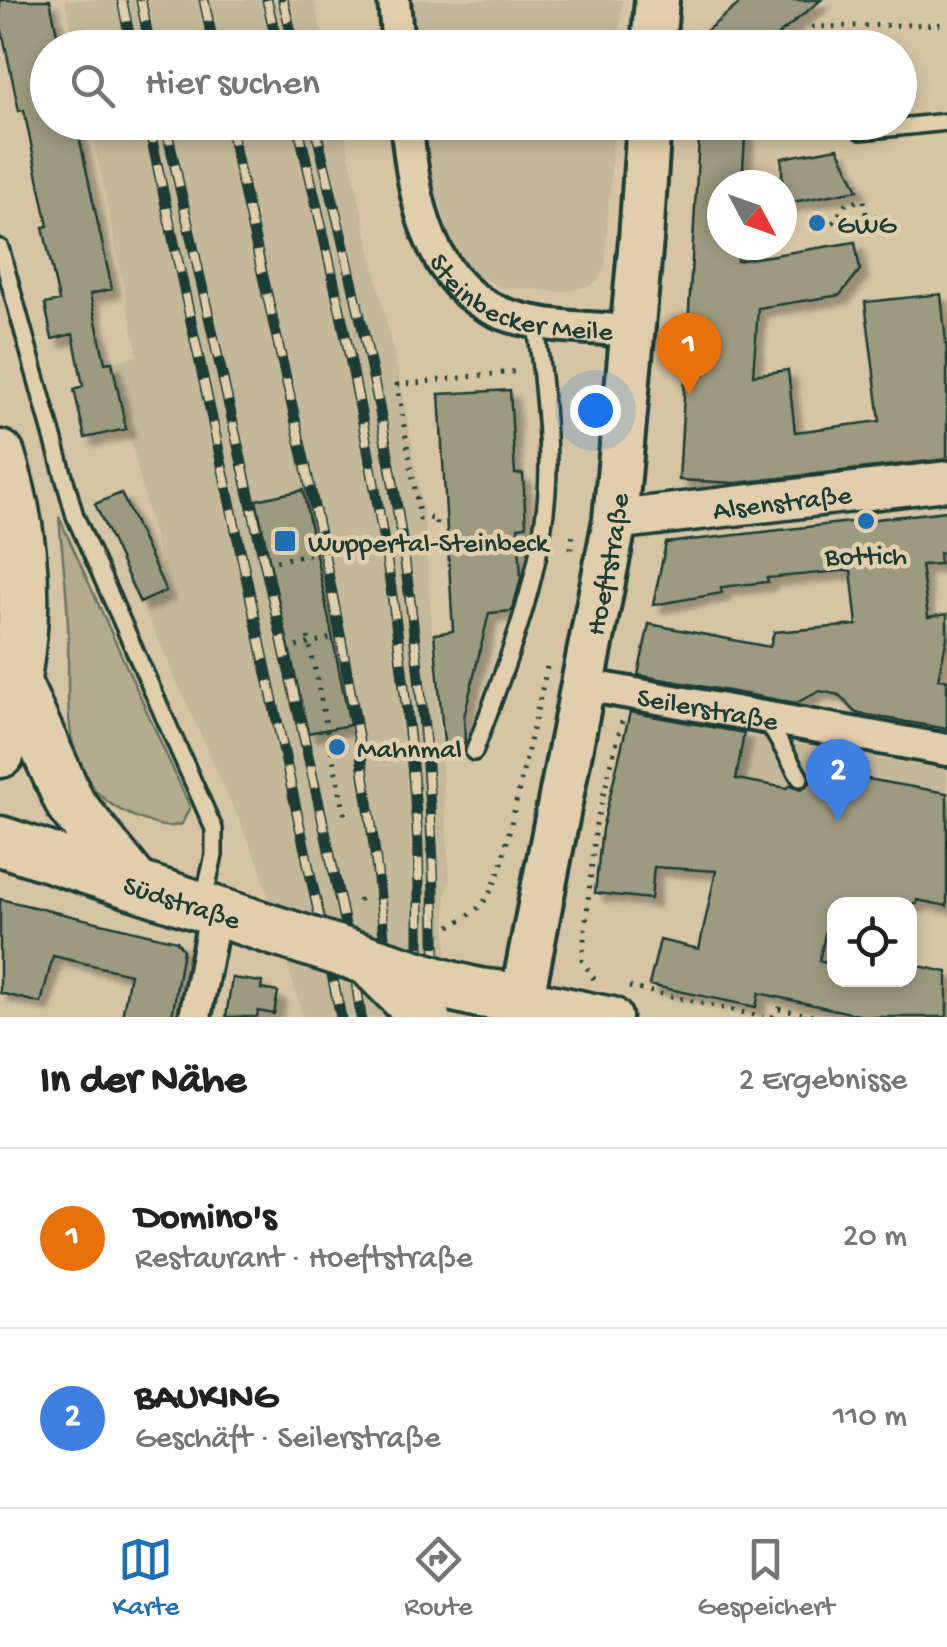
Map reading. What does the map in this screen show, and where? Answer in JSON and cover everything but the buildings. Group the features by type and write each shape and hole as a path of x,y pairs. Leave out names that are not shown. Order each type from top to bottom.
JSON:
{"main road":[{"path":"655,30 656,0"},
{"name":"Hoeftstraße","path":"522,1007 615,520 642,239 647,140"},
{"path":"0,455 16,516 24,569 24,626 17,686 0,753"},
{"path":"17,686 71,805 136,884"},
{"name":"Südstraße","path":"0,842 366,960 438,1002"},
{"path":"438,1002 479,993 522,1007"}],"street":[{"path":"394,0 396,30"},
{"name":"Steinbecker Meile","path":"408,140 412,180 430,238 449,276 471,298 501,313 536,322 631,331"},
{"name":"Alsenstraße","path":"615,520 947,480"},
{"name":"Seilerstraße","path":"585,685 947,750"},
{"path":"195,1017 209,907"},
{"path":"522,1007 613,1001"}],"lane":[{"path":"917,125 947,122"},
{"path":"0,248 75,516 214,829 209,907"},
{"path":"474,752 518,633 538,551 548,470 536,322"},
{"path":"765,718 800,778"}],"path":[{"path":"813,30 947,24"},
{"path":"832,223 846,204 864,200 866,213 891,222"},
{"path":"436,524 436,518 420,520 397,385 541,370"},
{"path":"569,564 573,532"},
{"path":"266,564 291,562 314,553"},
{"path":"286,649 309,640 332,638"},
{"path":"309,640 345,816"},
{"path":"450,926 482,907 492,892 551,650"},
{"path":"596,980 582,960 596,824 630,693"},
{"path":"360,900 361,909"},
{"path":"613,1001 763,1017"},
{"path":"772,1017 779,1008 819,1017"}],"shaded area":[{"path":"65,0 314,0 321,30 71,30"},
{"path":"412,0 622,0 620,30 415,30"},
{"path":"94,140 346,140 404,400 424,516 450,880 446,893 447,1017 303,1017 259,865 142,604 168,595 112,362 138,356"},
{"path":"426,140 613,140 605,266 598,281 561,292 501,287 475,275 454,250 428,164"},
{"path":"59,517 190,807 182,824 155,824 110,804 91,785 78,763 69,710 67,612"},
{"path":"744,735 947,770 947,872 720,872"}],"railway":[{"path":"122,0 128,30"},
{"path":"141,0 147,30"},
{"path":"204,0 210,30"},
{"path":"267,0 274,30"},
{"path":"283,0 290,30"},
{"path":"152,140 341,1017"},
{"path":"169,140 323,822 361,1017"},
{"path":"233,140 348,679 381,903 390,1017"},
{"path":"301,140 372,472 399,649 417,827 419,1017"},
{"path":"318,140 375,387 403,547 428,782 435,1017"}],"place":[{"name":"GWG","path":"817,223"},
{"name":"Domino's","path":"689,395"},
{"name":"Bottich","path":"866,521"},
{"name":"Wuppertal-Steinbeck","path":"285,541"},
{"name":"Mahnmal","path":"337,747"},
{"name":"BAUKING","path":"838,821"}]}
